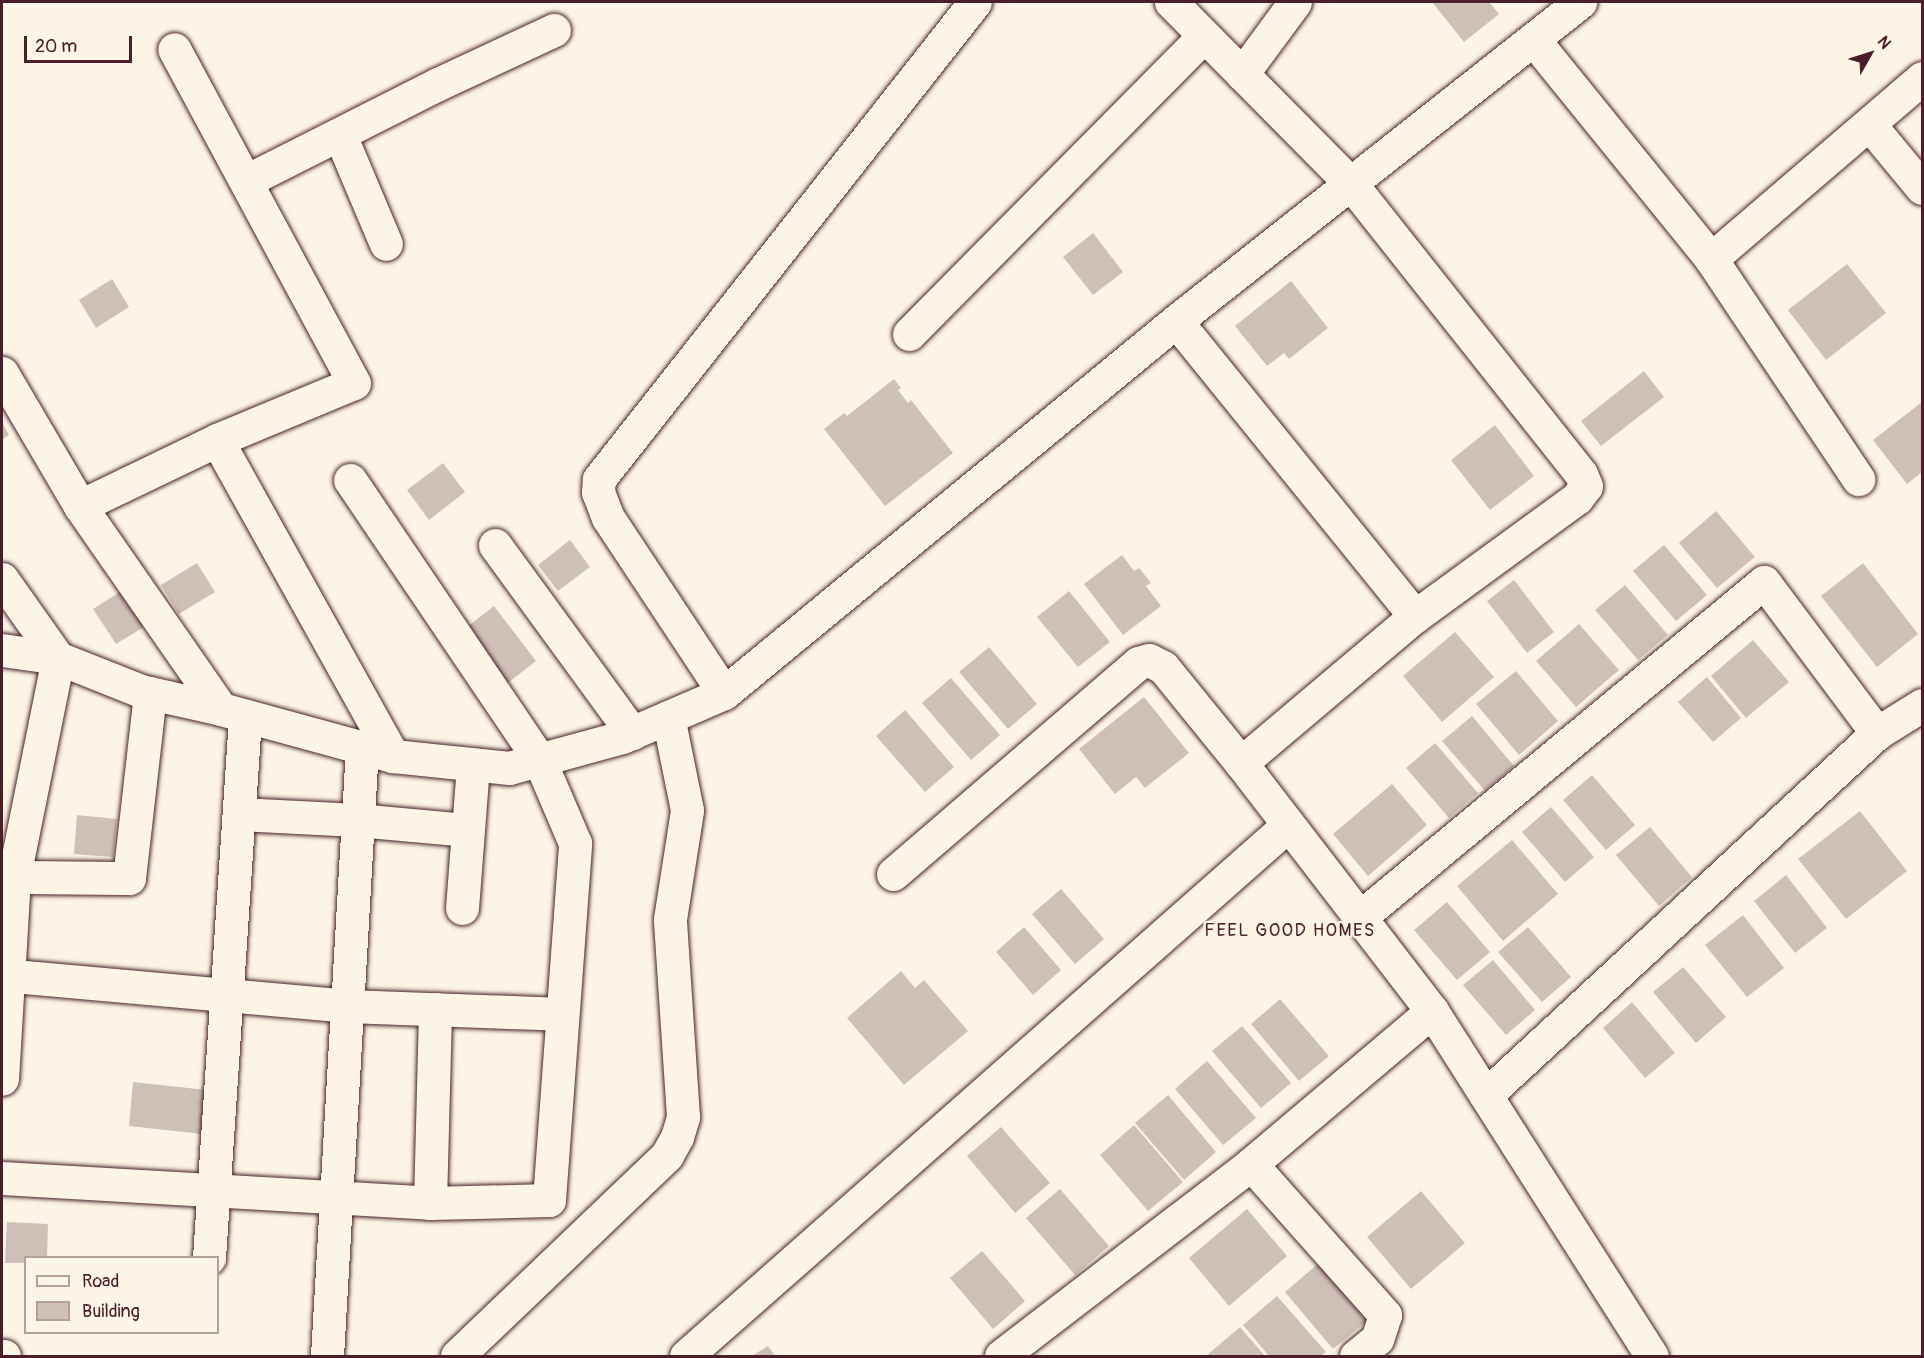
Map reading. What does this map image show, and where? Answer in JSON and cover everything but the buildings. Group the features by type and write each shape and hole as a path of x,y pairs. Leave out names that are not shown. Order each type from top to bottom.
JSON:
{"street":[{"path":"724,693 608,518 598,492 599,479 975,2"},
{"path":"1171,2 1352,184 1581,474 1586,486 1577,498 1415,616 1241,763"},
{"path":"1242,74 1295,2"},
{"path":"2,650 58,657 150,693 393,756 508,768 632,733 724,693 1176,321 1580,2"},
{"path":"246,181 438,84 554,30"},
{"path":"909,333 1204,36"},
{"path":"1533,39 1711,259 1858,479"},
{"path":"80,506 217,440 354,383 174,49"},
{"path":"1711,259 1923,78"},
{"path":"1869,124 1923,188"},
{"path":"340,135 386,244"},
{"path":"1176,321 1415,616"},
{"path":"2,373 80,506 233,713 239,814 209,1256"},
{"path":"217,440 393,756"},
{"path":"2,1178 430,1203 549,1200 574,843 539,759 350,480"},
{"path":"495,545 632,733"},
{"path":"2,579 58,657 14,878 5,975 2,1079"},
{"path":"1359,918 1764,582 1877,733"},
{"path":"893,874 1138,663 1149,660 1163,667 1241,763 1432,1011 1652,1356"},
{"path":"14,878 129,879 150,693"},
{"path":"1486,1095 1877,733 1923,705"},
{"path":"456,1356 667,1155 677,1137 682,1117 670,919 687,810 668,717"},
{"path":"327,1356 362,748"},
{"path":"462,908 466,830 473,764"},
{"path":"239,814 357,820 466,830"},
{"path":"686,1356 1288,825"},
{"path":"5,975 347,1006 562,1014"},
{"path":"430,1203 435,1009"},
{"path":"1001,1356 1251,1164 1432,1011"},
{"path":"1251,1164 1385,1315 1377,1339 1356,1356"}],"district":[{"name":"FEEL GOOD HOMES","path":"1290,931"}]}
